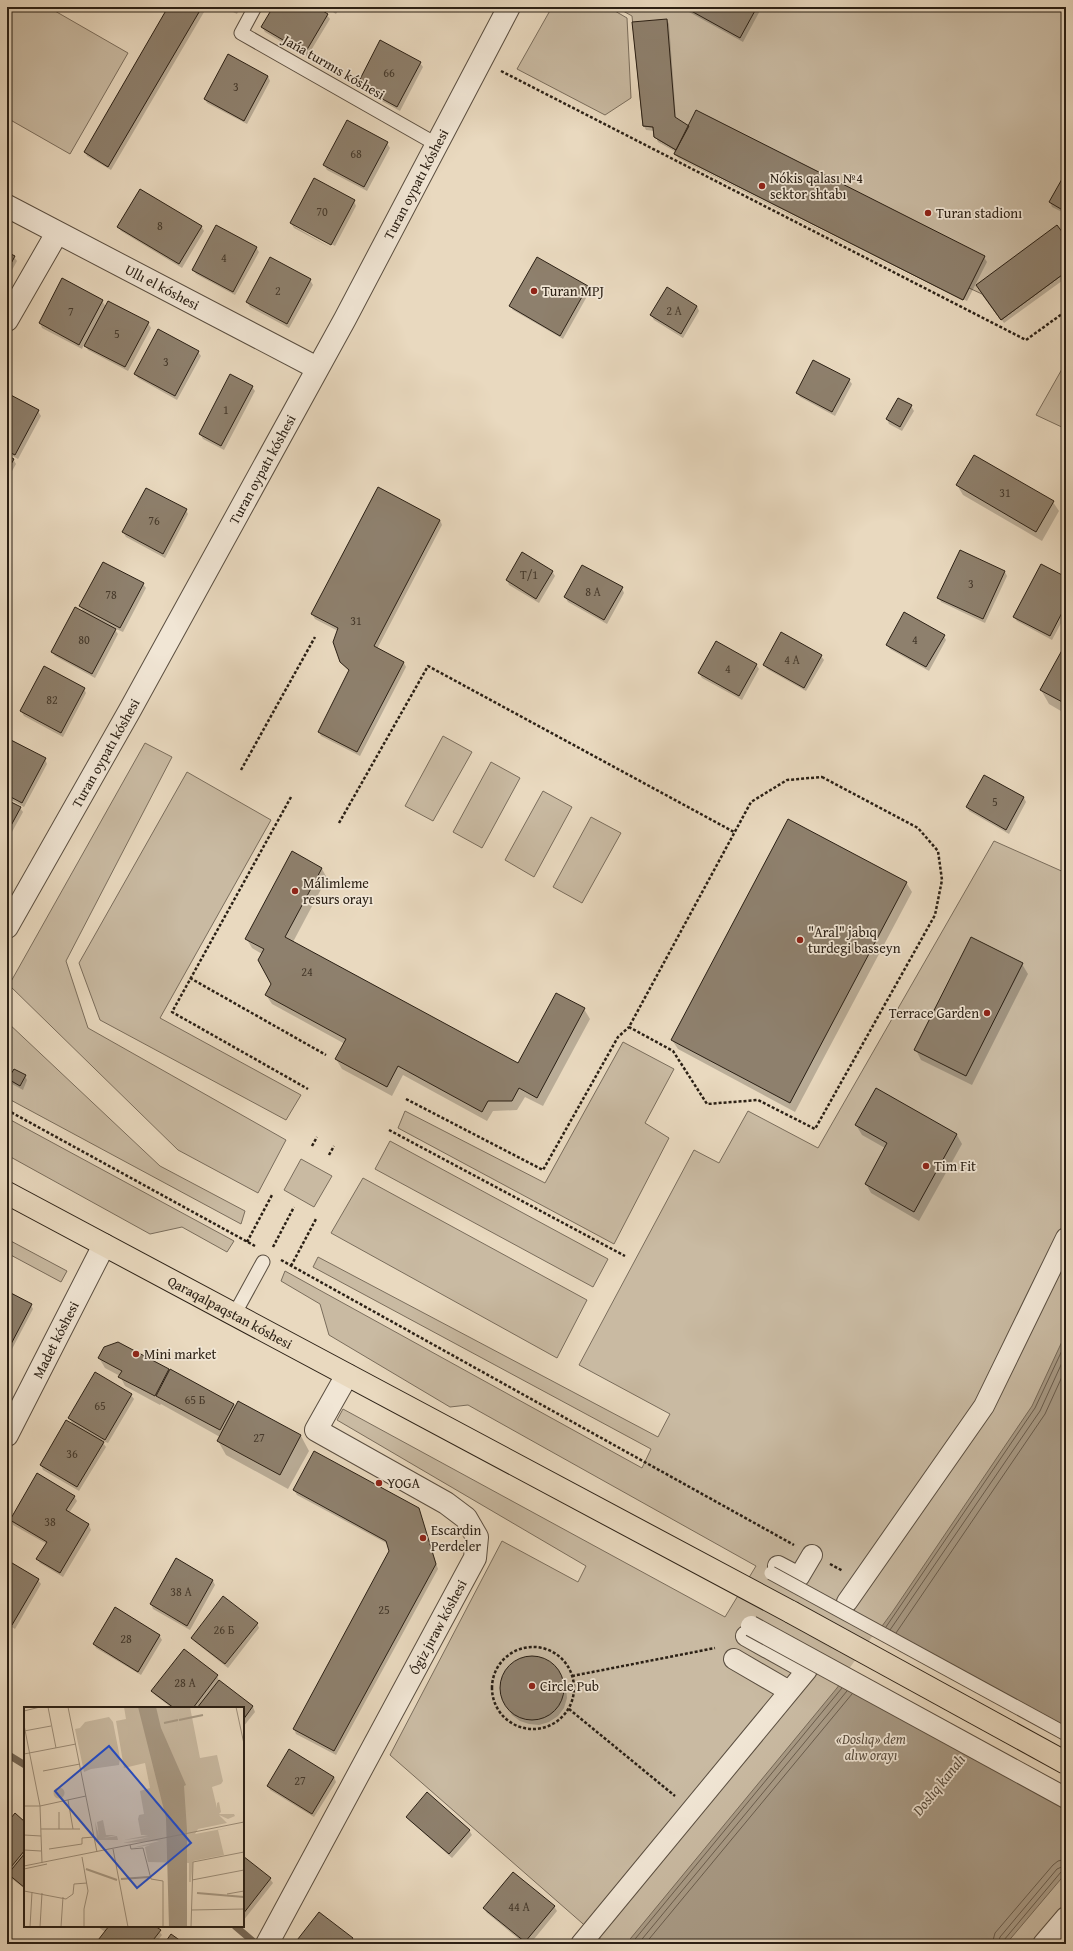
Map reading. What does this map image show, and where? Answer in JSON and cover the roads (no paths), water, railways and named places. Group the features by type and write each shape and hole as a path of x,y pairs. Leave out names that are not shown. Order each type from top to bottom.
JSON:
{"main road":[{"name":"Qaraqalpaqstan kóshesi","path":"7,1193 791,1612 1066,1764"}],"street":[{"name":"Turan oypatı kóshesi","path":"7,927 133,705 317,368 509,7"},
{"name":"Ullı el kóshesi","path":"7,206 317,368"},
{"path":"7,320 57,233"},
{"path":"847,1602 984,1406 1066,1238"},
{"name":"Madet kóshesi","path":"7,1435 104,1245"},
{"name":"Ógiz jıraw kóshesi","path":"267,1944 475,1558 477,1537 466,1518 446,1503 316,1430 347,1375"},
{"path":"775,1570 799,1577 812,1555"},
{"path":"582,1944 807,1670 749,1631 1066,1798"},
{"path":"734,1659 789,1691"},
{"path":"1043,1944 1066,1917"}],"lane":[{"name":"Jańa turmıs kóshesi","path":"255,7 241,33 436,144"},
{"path":"234,1315 266,1258"},
{"path":"775,1570 1066,1734"}],"water":[{"name":"Doslıq kanalı","path":"1066,1333 1066,1873 1006,1944 626,1944 837,1688 893,1611 1032,1406"}],"waterway":[{"path":"7,1754 24,1764"},
{"path":"236,1927 255,1943"}],"tunnel":[{"path":"807,1670 847,1602"}],"place":[{"name":"Nókis qalası №4 sektor shtabı","path":"762,186"},
{"name":"Turan stadionı","path":"928,213"},
{"name":"Turan MPJ","path":"534,291"},
{"name":"Málimleme resurs orayı","path":"295,891"},
{"name":"\"Aral\" jabıq turdegi basseyn","path":"800,940"},
{"name":"Terrace Garden","path":"987,1013"},
{"name":"Tim Fit","path":"926,1166"},
{"name":"Mini market","path":"136,1354"},
{"name":"YOGA","path":"379,1483"},
{"name":"Escardin Perdeler","path":"423,1538"},
{"name":"Circle Pub","path":"532,1686"}],"park label":[{"name":"«Doslıq» dem alıw orayı","path":"871,1748"}]}
